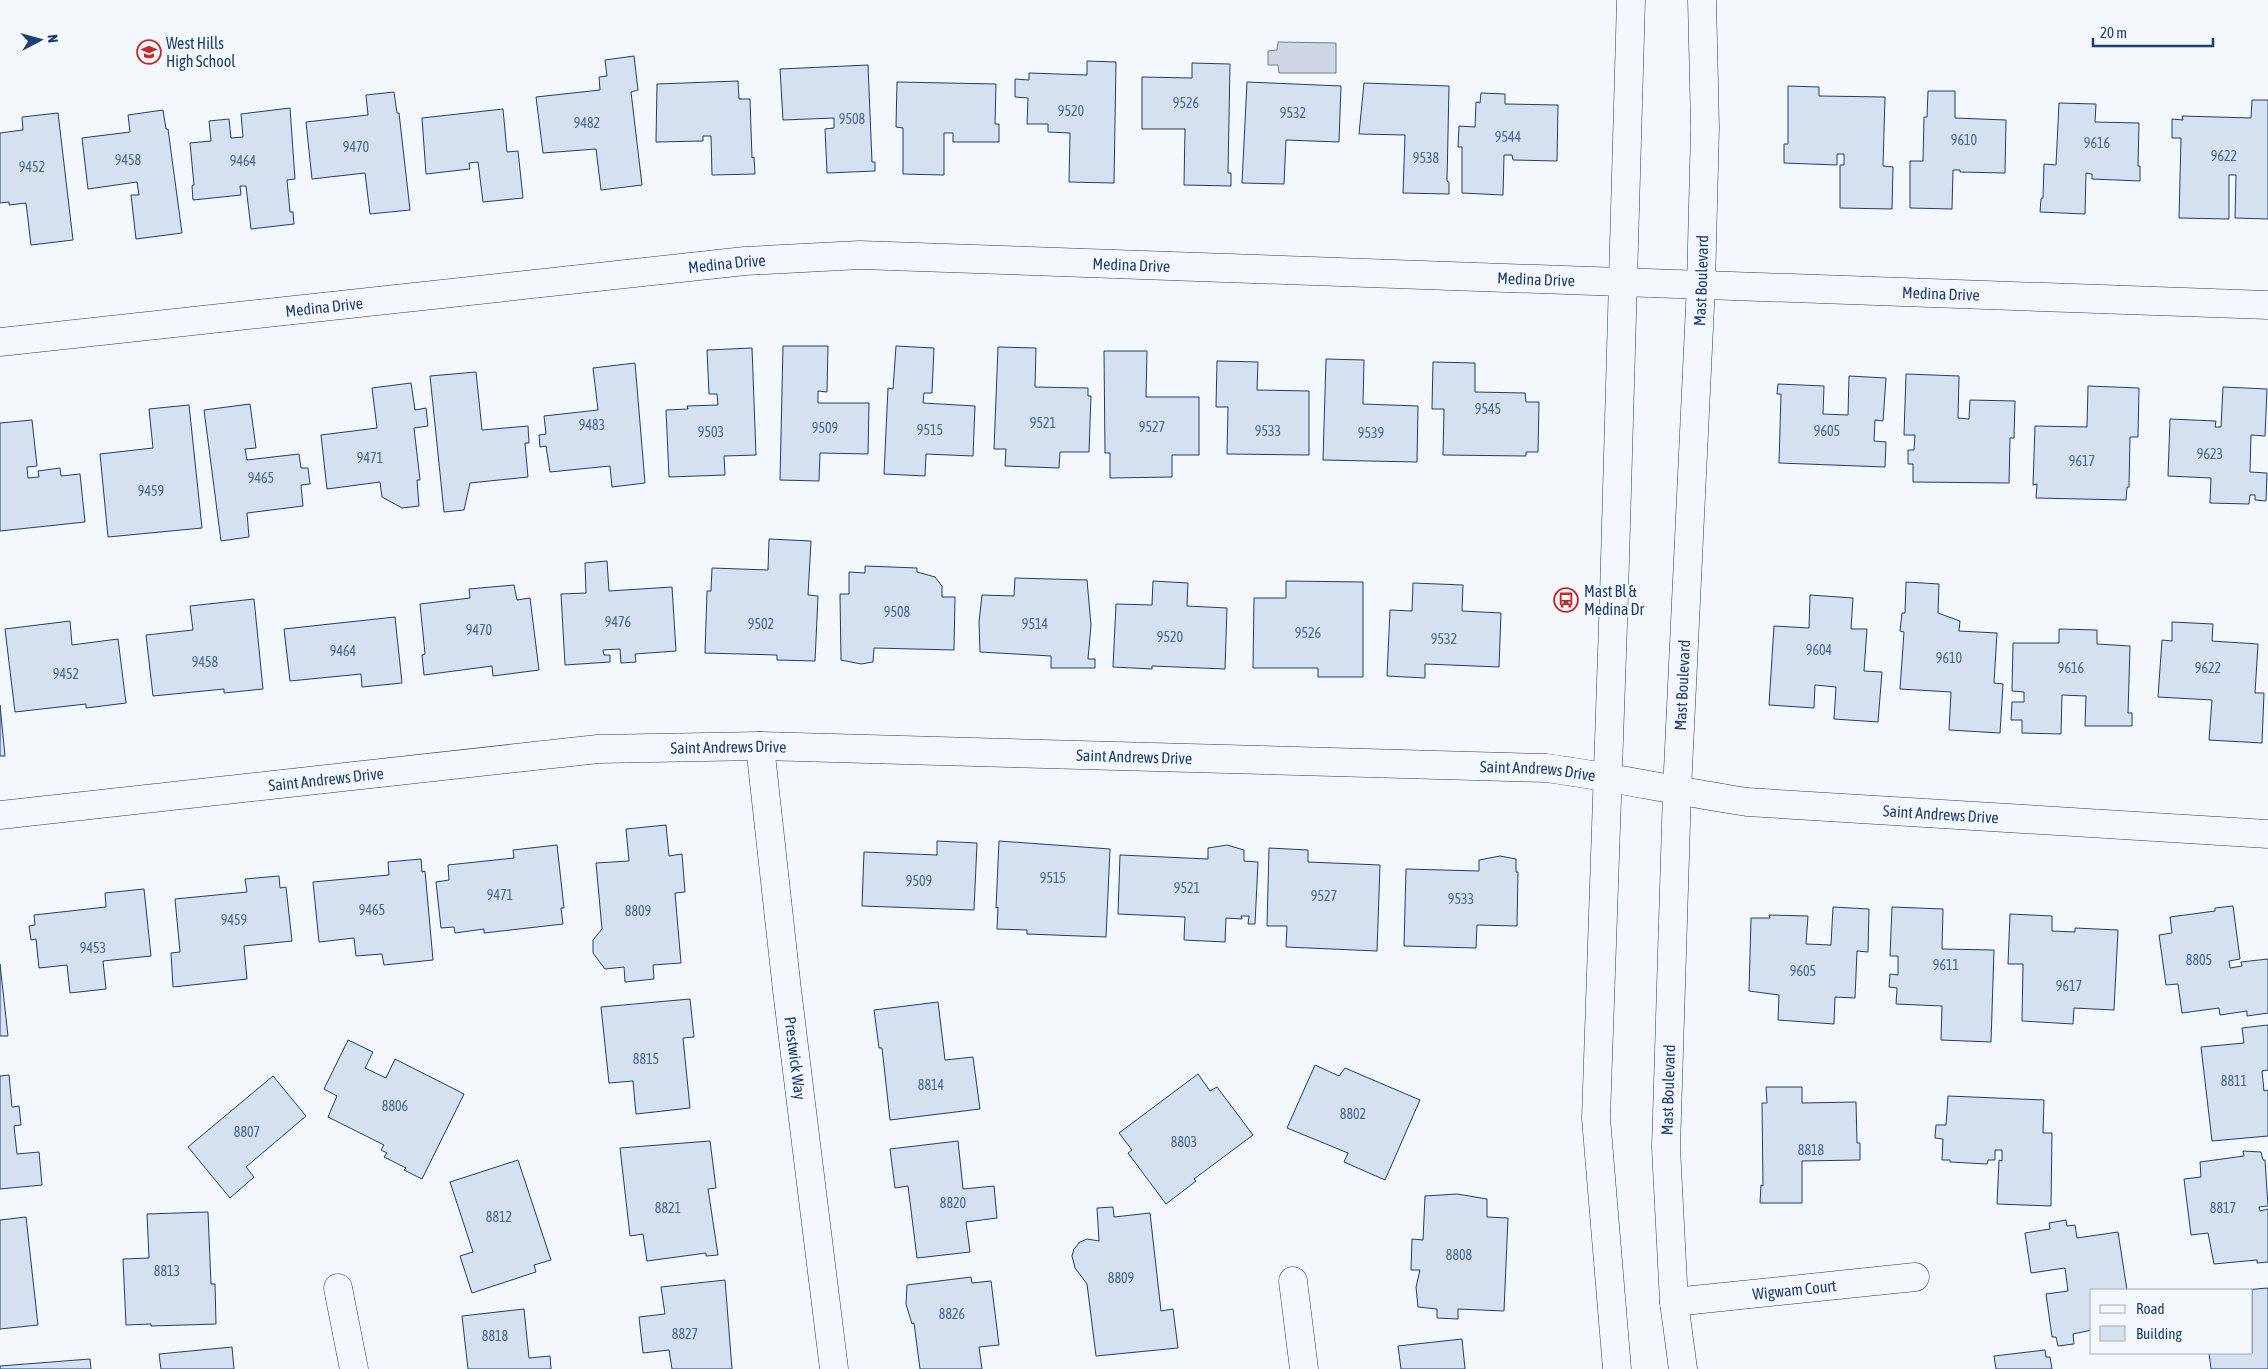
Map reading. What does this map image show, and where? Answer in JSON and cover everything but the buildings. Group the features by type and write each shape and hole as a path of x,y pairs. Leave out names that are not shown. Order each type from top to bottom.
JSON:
{"street":[{"path":"1617,1369 1596,1118 1624,282 1631,0"},
{"name":"Mast Boulevard","path":"1683,1369 1674,1302 1666,1148 1677,792 1700,285 1705,127 1702,0"},
{"name":"Medina Drive","path":"0,342 735,262 860,255 2268,305"},
{"name":"Saint Andrews Drive","path":"0,815 598,749 760,746 1536,767 1608,776 1677,792 1747,802 2268,834"},
{"name":"Prestwick Way","path":"760,746 787,990 834,1369"},
{"name":"Wigwam Court","path":"1674,1302 1915,1277"},
{"path":"1293,1281 1304,1369"},
{"path":"338,1288 354,1369"}],"shaded area":[{"path":"1278,42 1336,43 1336,73 1279,73 1278,65 1268,65 1268,51 1277,50"}],"place":[{"name":"West Hills High School","path":"149,52"},
{"name":"Mast Bl & Medina Dr","path":"1566,600"}]}
